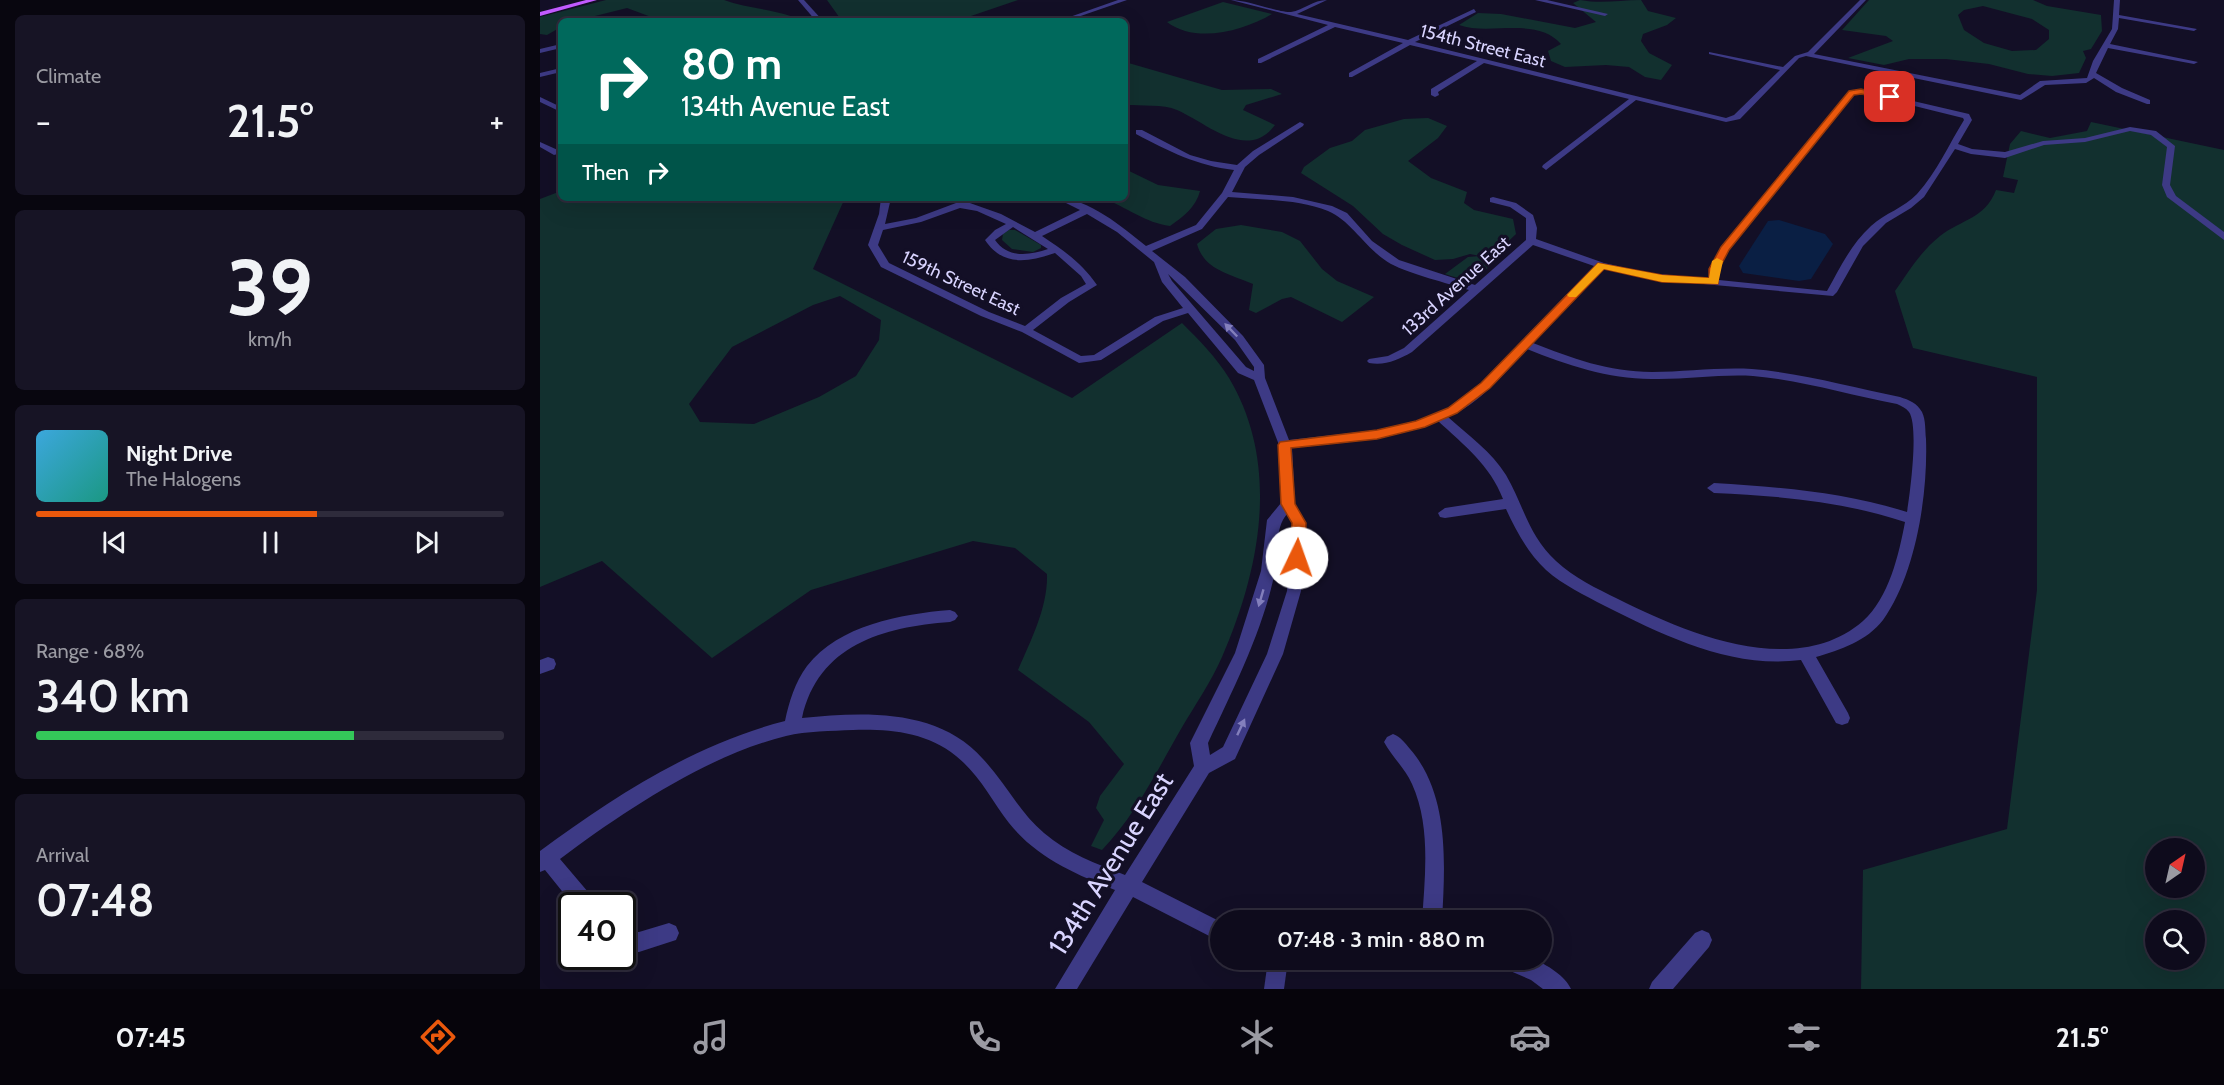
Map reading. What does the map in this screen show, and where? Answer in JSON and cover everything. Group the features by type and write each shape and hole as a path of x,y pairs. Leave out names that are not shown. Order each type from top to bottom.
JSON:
{"main road":[{"path":"540,14 594,0"}],"street":[{"path":"801,0 817,18"},
{"path":"1071,18 1124,0"},
{"name":"154th Street East","path":"1234,0 1726,120 1742,113 1785,69"},
{"path":"1291,14 1324,0"},
{"path":"1538,0 1605,14"},
{"path":"1810,54 1863,0"},
{"path":"1712,53 1785,69 1800,55 1810,54 2021,98 2043,83 2090,79 2115,28 2117,0"},
{"path":"1352,75 1407,43 1474,11"},
{"path":"2116,16 2194,29"},
{"path":"1261,61 1333,25"},
{"path":"540,40 558,47"},
{"path":"2107,46 2194,62"},
{"path":"540,51 558,47"},
{"path":"1435,96 1434,91 1481,62"},
{"path":"540,75 558,71"},
{"path":"2092,74 2126,94 2147,102"},
{"path":"1531,241 1601,265 1662,278 1714,281 1829,294 1851,254 1868,234 1884,220 1915,201 1925,191 1968,120 1957,112 1855,92 1724,249 1714,269 1714,281"},
{"path":"540,99 558,108"},
{"path":"1546,167 1634,99"},
{"path":"1146,250 1199,228 1226,194 1239,168 1256,153 1300,124"},
{"path":"1952,145 1971,151 2005,155 2043,143 2085,140 2122,130 2153,133 2171,146 2166,185 2172,198 2224,237"},
{"path":"1139,132 1190,159 1206,164 1239,168"},
{"path":"540,144 557,153 540,159"},
{"path":"1226,194 1293,200 1329,208 1344,215 1369,243 1395,262 1475,289"},
{"name":"133rd Avenue East","path":"1373,361 1391,359 1408,350 1531,241 1530,217 1513,205 1493,200"},
{"name":"159th Street East","path":"886,201 874,249 885,265 985,314 1026,330 1071,357 1089,361 1105,354 1159,320 1191,309"},
{"path":"1068,201 1120,230 1146,250 1157,261 1167,282 1242,370 1259,378"},
{"path":"878,228 911,222 962,205 973,206 1036,235 1057,249 1078,267 1092,285 1065,300 1026,330"},
{"path":"1036,235 1087,210"},
{"path":"1012,224 990,240 1000,251 1021,258 1032,258 1057,249"},
{"name":"134th Avenue East","path":"1065,989 1203,767 1229,753 1275,654 1294,591 1299,523 1288,504 1285,445 1259,378 1260,367 1239,338 1181,279 1157,261"},
{"path":"1285,445 1377,434 1440,417 1471,398 1601,265"},
{"path":"1440,417 1498,474 1528,538 1555,568 1575,584 1684,638 1740,652 1776,656 1832,645 1849,637 1876,617 1891,591 1913,519 1921,451 1917,415 1910,406 1900,401 1757,373 1720,371 1652,376 1610,372 1592,368 1526,344"},
{"path":"1714,488 1822,495 1913,519"},
{"path":"1445,513 1510,502"},
{"name":"134th Avenue East","path":"1203,767 1199,743 1242,653 1268,571 1274,520 1288,504"},
{"path":"792,728 797,700 806,684 818,665 836,651 854,639 882,628 924,617 950,616"},
{"path":"1805,652 1842,718"},
{"path":"574,892 543,860 605,816 690,765 750,741 792,728 878,723 927,731 949,741 984,769 1018,821 1039,842 1063,856 1128,885 1210,926"},
{"path":"1393,742 1413,766 1429,804 1433,840 1432,910"},
{"path":"636,943 669,933"},
{"path":"1659,989 1702,940"},
{"path":"1274,989 1277,970"},
{"path":"1531,970 1561,989"}],"green space":[{"path":"606,0 724,0 796,18 654,18 627,8 587,18 558,18 558,29 547,35 540,34 540,17"},
{"path":"827,0 1018,0 971,16 977,18 840,18"},
{"path":"1580,0 1603,2 1641,0 1648,11 1676,18 1667,25 1643,34 1641,41 1649,53 1672,65 1661,80 1645,77 1629,67 1606,65 1565,67 1551,61 1548,51 1561,44 1551,36 1539,31 1512,28 1484,29 1459,25 1478,13 1501,14 1575,28 1596,22 1573,3"},
{"path":"1869,0 2033,0 2047,6 2101,15 2102,31 2091,49 2083,51 2086,58 2079,73 2052,76 2028,74 1989,64 1946,59 1909,59 1884,65 1848,58 1893,41 1886,36 1842,30","holes":["1983,6 2032,19 2049,30 2049,39 2036,50 2012,51 1984,43 1964,30 1958,15 1964,10"]},
{"path":"1223,2 1272,14 1247,26 1220,33 1192,32 1179,29 1167,22"},
{"path":"1128,63 1222,90 1271,89 1282,94 1246,105 1243,110 1275,125 1264,136 1252,140 1240,140 1227,136 1177,110 1159,106 1128,105"},
{"path":"1428,118 1447,126 1438,138 1408,161 1431,178 1467,192 1464,203 1474,210 1513,219 1516,234 1496,253 1482,257 1495,262 1472,278 1445,274 1468,257 1480,256 1470,254 1453,259 1435,260 1402,245 1383,234 1353,206 1301,173 1304,167 1330,148 1352,141 1365,130 1404,119"},
{"path":"2091,122 2224,150 2224,989 1861,989 1863,870 2007,829 2037,590 2037,377 1913,348 1895,291 1921,255 1940,236 1979,213 1986,207 1996,190 2014,193 2018,180 2003,177 2010,144 2021,131 2050,138 2087,131"},
{"path":"1128,170 1158,185 1200,191 1188,211 1170,226 1144,218 1109,201 1128,201"},
{"path":"558,192 558,201 844,201 813,269 1072,398 1182,323 1219,363 1229,378 1245,411 1255,446 1260,482 1259,518 1255,553 1235,624 1218,666 1145,792 1114,837 1102,850 1091,846 1104,820 1096,808 1100,796 1124,764 1089,722 1018,670 1042,611 1047,574 1015,548 973,541 811,590 712,658 602,561 540,587 540,199","holes":["840,296 881,320 879,340 856,376 819,397 754,424 700,422 689,404 732,347 813,305"]},
{"path":"1241,225 1282,232 1300,241 1322,269 1337,281 1374,297 1342,322 1291,297 1282,299 1256,313 1249,310 1253,284 1219,270 1205,260 1197,244 1216,229"},
{"path":"1009,230 1015,230 1041,245 1041,248 1033,252 1012,249 1002,240 1003,234"}],"water":[{"path":"1779,220 1825,234 1833,244 1811,279 1799,281 1743,273 1739,266 1768,221"}],"slow traffic":[{"path":"1572,295 1601,265 1662,278 1714,281 1717,261"}],"route":[{"path":"1297,558 1299,523 1288,504 1285,445 1377,434 1420,424 1452,411 1486,385 1601,265 1662,278 1714,281 1714,269 1724,249 1852,93 1861,92 1890,97"}]}
